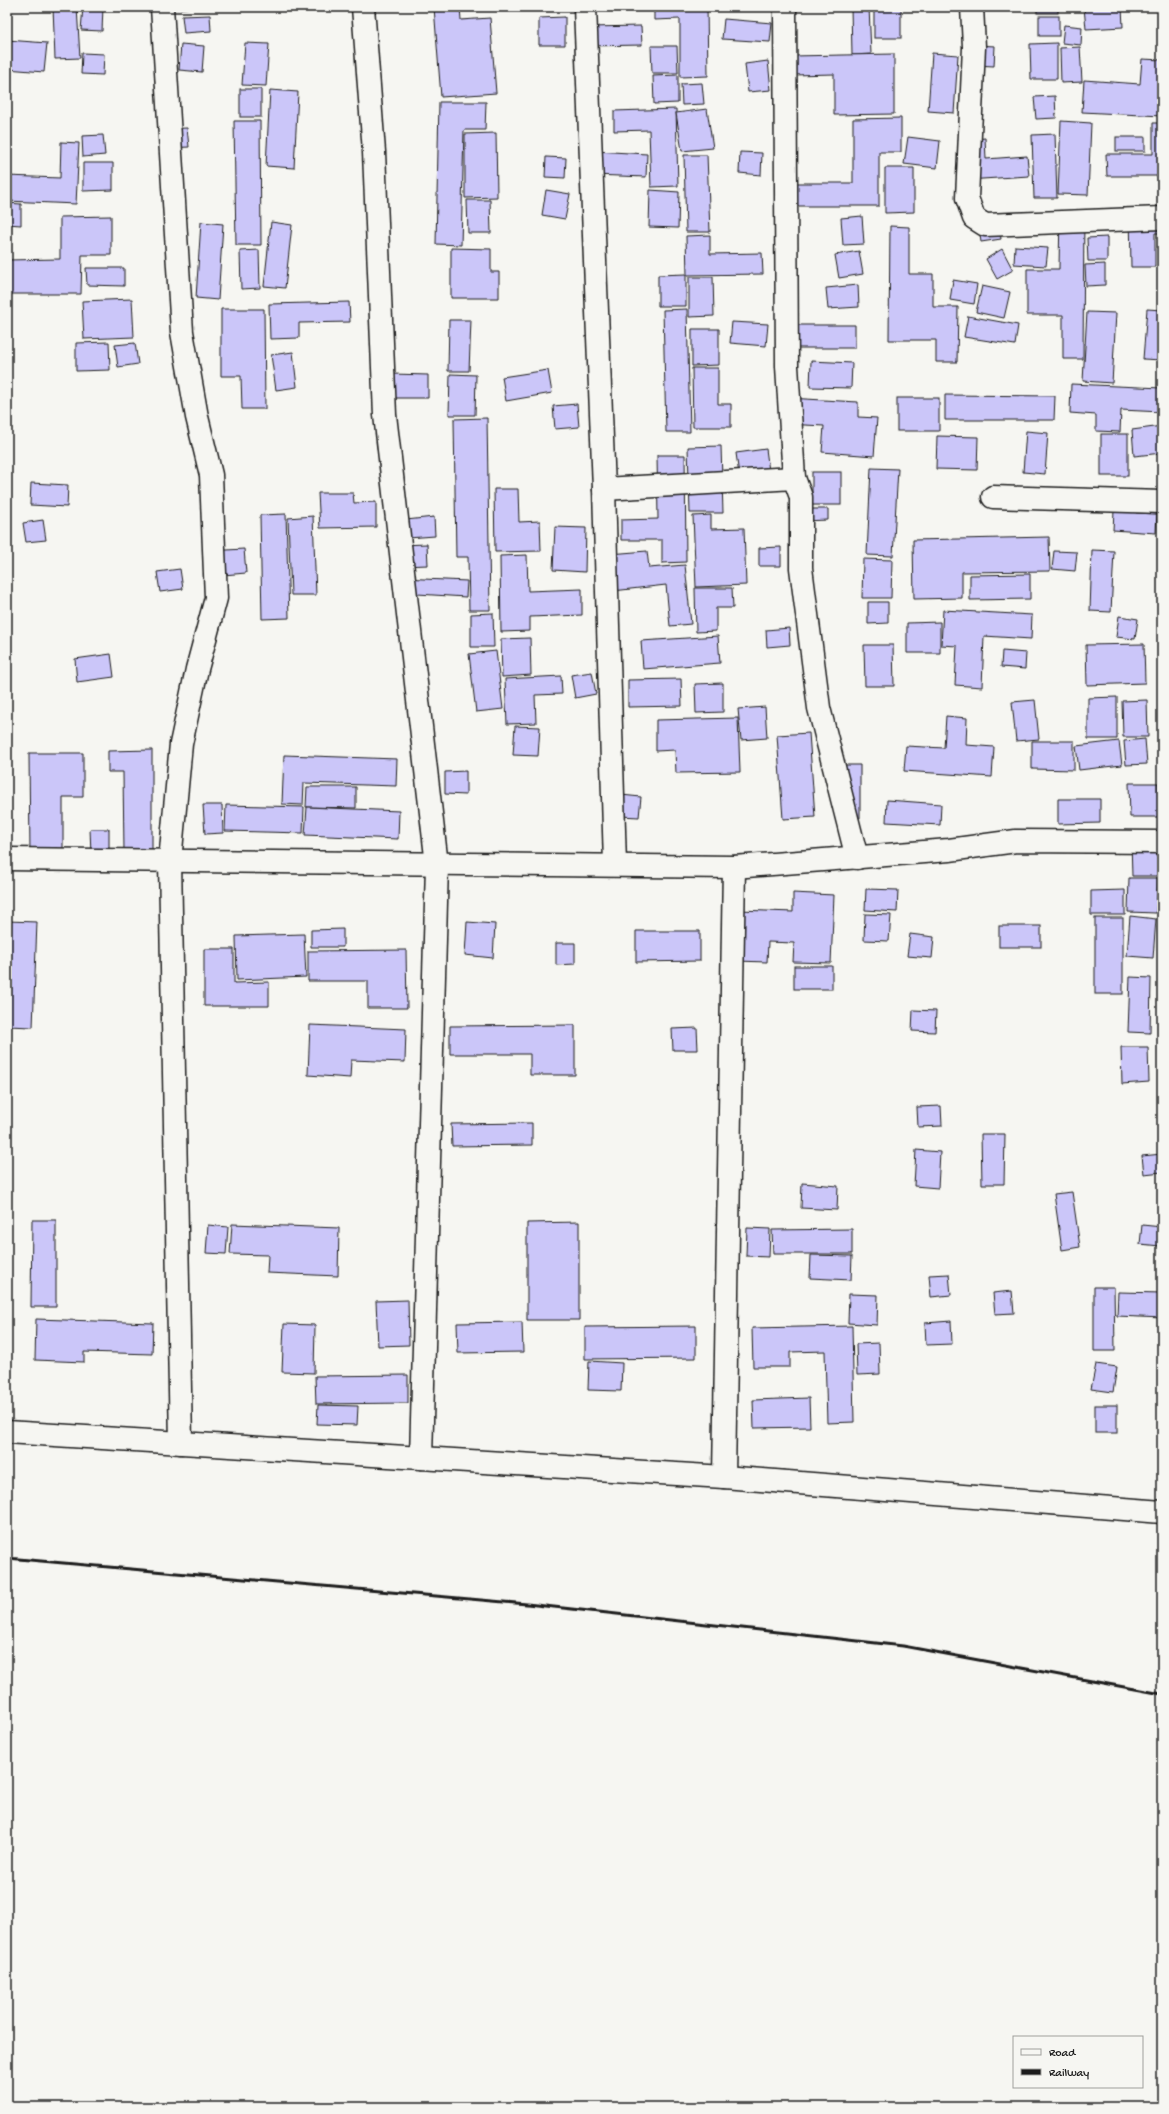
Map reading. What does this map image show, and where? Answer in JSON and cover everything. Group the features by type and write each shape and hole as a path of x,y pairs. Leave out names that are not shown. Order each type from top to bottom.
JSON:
{"street":[{"path":"162,7 182,332 197,417 211,475 216,598 196,669 180,744 170,861 181,1443"},
{"path":"363,7 374,152 385,415 437,865 420,1458"},
{"path":"585,7 604,489 615,865"},
{"path":"785,7 787,366 794,478 800,497 801,568 819,708 858,858"},
{"path":"972,7 974,47 967,198 974,218 985,225 1162,218"},
{"path":"604,489 794,478"},
{"path":"993,497 1162,502"},
{"path":"7,860 734,867 949,850 1016,841 1162,842"},
{"path":"724,1477 734,867"},
{"path":"7,1432 724,1477 1162,1512"}],"building":[{"path":"53,7 77,7 80,58 55,59"},
{"path":"83,7 103,7 102,31 81,30"},
{"path":"176,7 194,7 176,9"},
{"path":"434,7 460,7 461,20 490,18 496,93 441,97"},
{"path":"463,7 485,7 485,8 464,11"},
{"path":"654,7 707,7 708,76 680,77 680,19 654,20"},
{"path":"851,7 869,7 871,54 852,55"},
{"path":"874,7 901,7 901,38 874,38"},
{"path":"1037,7 1058,7 1058,13 1037,13"},
{"path":"1084,7 1122,7 1123,27 1086,29"},
{"path":"210,15 211,31 184,33 182,16"},
{"path":"1039,16 1059,16 1059,36 1039,36"},
{"path":"565,17 565,45 539,45 539,18"},
{"path":"724,19 772,23 770,42 722,39"},
{"path":"1064,25 1082,27 1081,45 1062,43"},
{"path":"641,26 642,45 589,46 589,27"},
{"path":"7,40 47,43 44,72 7,69"},
{"path":"245,43 269,44 266,86 242,85"},
{"path":"1057,43 1057,79 1031,79 1030,44"},
{"path":"181,44 204,46 202,72 179,70"},
{"path":"975,45 995,46 994,66 974,65"},
{"path":"651,46 677,46 678,73 652,73"},
{"path":"1080,47 1082,82 1061,83 1060,48"},
{"path":"82,53 104,54 103,75 81,74"},
{"path":"932,53 958,55 954,113 928,111"},
{"path":"894,54 894,114 834,115 834,74 793,75 793,56"},
{"path":"1142,59 1162,60 1162,116 1082,112 1084,80 1140,84"},
{"path":"768,61 771,90 748,92 745,64"},
{"path":"678,75 678,103 654,104 653,76"},
{"path":"702,83 704,104 682,105 681,84"},
{"path":"240,89 261,89 261,117 240,117"},
{"path":"270,90 298,92 294,168 266,166"},
{"path":"1055,96 1056,118 1036,119 1034,97"},
{"path":"439,102 486,102 485,130 464,130 461,245 436,244"},
{"path":"676,109 678,186 651,187 649,130 614,131 614,111"},
{"path":"707,109 713,148 682,151 676,113"},
{"path":"901,118 901,152 879,152 879,206 786,206 787,183 853,183 853,119"},
{"path":"234,121 260,121 261,245 236,245"},
{"path":"1061,121 1091,123 1088,195 1058,194"},
{"path":"1153,123 1162,123 1162,176 1107,176 1106,154 1153,154"},
{"path":"187,128 189,147 167,148 166,129"},
{"path":"496,133 497,197 465,198 465,134"},
{"path":"1055,134 1057,198 1034,198 1032,135"},
{"path":"103,135 105,155 83,157 82,136"},
{"path":"908,137 940,141 937,168 904,164"},
{"path":"1116,137 1145,137 1145,151 1116,151"},
{"path":"985,138 986,159 1027,156 1029,176 967,180 964,140"},
{"path":"61,142 79,143 76,204 7,201 7,176 60,178"},
{"path":"594,151 647,154 646,177 593,175"},
{"path":"740,152 762,153 761,175 739,173"},
{"path":"684,155 707,155 710,232 686,232"},
{"path":"546,157 566,158 565,178 545,177"},
{"path":"83,163 113,163 113,190 83,191"},
{"path":"885,168 914,168 914,212 885,213"},
{"path":"546,190 570,194 565,219 542,215"},
{"path":"650,190 679,192 678,228 649,227"},
{"path":"467,200 490,200 491,233 468,233"},
{"path":"7,203 21,204 21,225 7,224"},
{"path":"1060,211 1084,211 1083,359 1063,359 1063,315 1027,315 1027,269 1059,269"},
{"path":"1130,211 1162,211 1162,233 1155,233 1155,267 1131,267"},
{"path":"111,216 111,255 82,255 81,294 8,294 8,260 60,259 60,217"},
{"path":"862,216 864,244 843,245 841,218"},
{"path":"998,219 1001,239 981,242 978,222"},
{"path":"201,222 223,224 218,300 196,298"},
{"path":"271,222 292,225 285,288 264,286"},
{"path":"890,226 909,227 909,274 933,274 933,307 958,307 957,362 936,362 936,340 889,340"},
{"path":"710,235 710,254 762,253 763,274 687,275 686,236"},
{"path":"1107,237 1107,261 1088,261 1087,238"},
{"path":"1015,246 1048,248 1046,266 1014,264"},
{"path":"451,248 491,249 491,272 499,272 499,298 451,298"},
{"path":"1002,249 1013,270 997,279 986,259"},
{"path":"259,250 260,288 241,289 240,251"},
{"path":"859,251 863,274 839,278 835,255"},
{"path":"1105,264 1105,285 1086,286 1085,265"},
{"path":"86,268 124,268 124,286 87,285"},
{"path":"686,274 686,306 658,306 658,275"},
{"path":"689,277 713,277 714,316 689,317"},
{"path":"953,280 977,284 974,304 950,300"},
{"path":"858,285 859,307 828,309 826,288"},
{"path":"982,286 1010,292 1004,318 976,312"},
{"path":"132,299 134,337 84,339 82,301"},
{"path":"349,302 350,322 299,323 299,338 270,339 269,304"},
{"path":"221,309 264,309 265,409 242,409 241,376 221,376"},
{"path":"687,309 690,432 666,432 663,310"},
{"path":"1147,309 1162,310 1162,360 1143,359"},
{"path":"1087,312 1116,313 1112,383 1083,381"},
{"path":"968,316 1018,325 1015,345 964,337"},
{"path":"449,320 471,320 469,371 448,371"},
{"path":"732,322 768,324 766,346 730,343"},
{"path":"784,325 855,325 855,348 785,348"},
{"path":"692,329 719,329 719,365 692,366"},
{"path":"109,342 110,370 76,371 76,343"},
{"path":"135,343 138,364 118,367 115,345"},
{"path":"293,352 297,387 276,390 271,355"},
{"path":"811,361 852,363 851,388 810,387"},
{"path":"692,368 718,368 718,404 731,404 731,427 693,427"},
{"path":"548,370 552,393 506,401 502,377"},
{"path":"392,374 428,375 428,398 392,398"},
{"path":"450,374 476,375 475,415 449,415"},
{"path":"1071,384 1162,388 1162,412 1121,410 1120,432 1096,431 1096,415 1070,413"},
{"path":"945,395 1055,396 1054,420 945,420"},
{"path":"788,398 858,402 858,417 877,418 874,456 822,452 824,426 786,424"},
{"path":"897,398 939,398 939,431 897,431"},
{"path":"577,404 579,427 555,429 553,406"},
{"path":"487,418 490,610 469,610 468,557 456,557 454,419"},
{"path":"1162,426 1162,453 1134,456 1132,430"},
{"path":"1026,431 1048,433 1045,474 1023,472"},
{"path":"1101,434 1128,434 1128,476 1101,476"},
{"path":"937,436 978,437 977,470 936,469"},
{"path":"721,446 723,513 690,513 688,447"},
{"path":"766,449 769,471 739,475 736,453"},
{"path":"657,455 685,455 686,562 662,563 662,540 621,540 621,520 658,519"},
{"path":"871,468 898,469 893,556 867,555"},
{"path":"812,472 841,472 841,505 812,505"},
{"path":"31,483 68,485 67,507 30,505"},
{"path":"494,489 518,489 519,522 540,521 541,551 495,552"},
{"path":"1115,492 1136,493 1136,513 1157,514 1156,533 1113,530"},
{"path":"318,493 353,493 354,503 376,502 376,527 320,528"},
{"path":"804,509 828,509 828,520 803,521"},
{"path":"286,514 289,618 262,619 260,515"},
{"path":"711,515 711,529 744,528 746,585 696,587 693,516"},
{"path":"313,516 316,595 291,595 288,518"},
{"path":"434,517 435,536 408,538 406,520"},
{"path":"43,520 46,540 26,542 23,523"},
{"path":"555,527 586,528 585,572 553,570"},
{"path":"1049,537 1050,571 962,572 962,598 914,599 913,540"},
{"path":"427,544 428,565 401,566 400,545"},
{"path":"781,547 781,566 759,566 759,548"},
{"path":"244,549 246,573 212,576 210,551"},
{"path":"1092,550 1114,551 1111,612 1090,611"},
{"path":"647,551 649,568 685,565 691,624 670,626 666,585 613,591 610,554"},
{"path":"1054,551 1077,552 1075,571 1052,569"},
{"path":"527,555 528,591 582,589 582,615 530,617 530,631 501,632 500,556"},
{"path":"863,559 892,560 891,598 862,598"},
{"path":"180,569 183,589 160,592 157,572"},
{"path":"1030,574 1030,599 970,600 970,575"},
{"path":"402,578 467,581 466,597 401,593"},
{"path":"695,588 732,588 733,608 716,608 716,631 696,632"},
{"path":"868,602 888,602 888,623 868,624"},
{"path":"943,610 1032,615 1031,639 984,636 982,687 955,685 957,646 941,645"},
{"path":"493,613 494,647 471,647 471,614"},
{"path":"1119,616 1138,619 1135,639 1116,637"},
{"path":"940,622 940,653 907,653 907,623"},
{"path":"789,628 790,645 767,647 766,630"},
{"path":"718,636 720,663 643,669 641,641"},
{"path":"530,638 531,675 502,677 501,639"},
{"path":"1144,644 1145,683 1087,685 1086,645"},
{"path":"864,645 893,645 894,686 865,686"},
{"path":"496,651 503,709 476,712 469,654"},
{"path":"1002,651 1026,653 1025,669 1001,667"},
{"path":"111,654 114,677 77,682 75,659"},
{"path":"592,672 596,694 575,698 571,675"},
{"path":"561,676 562,694 535,695 536,723 507,724 505,679"},
{"path":"681,679 682,706 628,707 628,680"},
{"path":"723,683 723,712 696,713 695,684"},
{"path":"1117,697 1117,739 1088,739 1088,698"},
{"path":"1035,700 1039,739 1016,741 1012,702"},
{"path":"1147,700 1148,737 1123,737 1122,701"},
{"path":"765,707 767,738 741,740 738,709"},
{"path":"946,716 967,718 966,745 994,747 992,777 904,771 906,746 944,748"},
{"path":"738,718 740,772 676,773 675,750 656,751 656,720"},
{"path":"515,726 540,727 538,756 513,755"},
{"path":"809,733 815,817 783,819 777,735"},
{"path":"1145,739 1147,764 1126,765 1124,741"},
{"path":"1032,741 1074,741 1074,770 1032,769"},
{"path":"1119,741 1122,765 1079,770 1076,746"},
{"path":"1162,741 1162,775 1161,775"},
{"path":"152,750 152,852 124,852 123,772 108,772 108,751"},
{"path":"29,753 83,753 83,797 63,797 63,853 30,853"},
{"path":"284,755 397,759 396,786 304,783 303,805 282,804"},
{"path":"835,765 860,765 860,818 835,819"},
{"path":"466,771 466,795 445,794 445,772"},
{"path":"1129,783 1158,783 1159,817 1130,817"},
{"path":"307,787 356,787 356,808 306,807"},
{"path":"621,795 641,797 639,817 620,816"},
{"path":"1058,799 1100,799 1100,823 1058,824"},
{"path":"887,800 941,804 940,825 886,822"},
{"path":"203,805 222,805 223,833 205,834"},
{"path":"226,805 304,807 303,833 225,831"},
{"path":"307,807 399,811 398,839 305,835"},
{"path":"90,829 109,829 109,854 91,854"},
{"path":"1157,839 1158,876 1132,876 1131,840"},
{"path":"1129,878 1158,878 1156,913 1128,912"},
{"path":"866,889 898,890 897,912 865,910"},
{"path":"1125,890 1125,915 1091,915 1091,891"},
{"path":"793,893 834,895 831,963 793,962 794,943 768,942 767,962 737,961 739,910 793,912"},
{"path":"865,914 891,915 889,941 864,940"},
{"path":"1130,916 1156,919 1153,958 1127,956"},
{"path":"1095,918 1123,918 1123,994 1095,994"},
{"path":"7,921 37,922 33,1027 7,1026"},
{"path":"467,922 495,924 493,958 465,955"},
{"path":"999,926 1041,926 1041,947 999,947"},
{"path":"1158,926 1162,926 1162,957 1159,957"},
{"path":"343,929 343,947 311,947 311,930"},
{"path":"636,931 700,931 700,961 636,962"},
{"path":"304,934 306,977 237,980 236,936"},
{"path":"910,934 934,937 932,958 907,956"},
{"path":"556,943 575,943 575,964 556,965"},
{"path":"204,949 234,949 234,983 269,982 269,1006 204,1006"},
{"path":"406,950 407,1008 368,1008 368,981 308,981 308,951"},
{"path":"794,966 832,966 832,989 794,989"},
{"path":"1130,977 1151,978 1150,1033 1128,1032"},
{"path":"913,1010 936,1011 935,1032 912,1031"},
{"path":"310,1025 406,1029 405,1062 351,1060 350,1078 308,1075"},
{"path":"575,1025 575,1075 530,1075 530,1054 450,1054 450,1026"},
{"path":"697,1028 698,1050 673,1050 672,1029"},
{"path":"1121,1047 1148,1047 1149,1082 1122,1084"},
{"path":"941,1106 942,1126 918,1127 917,1107"},
{"path":"532,1123 532,1145 452,1146 451,1124"},
{"path":"981,1134 1005,1134 1004,1184 982,1184"},
{"path":"916,1150 940,1152 938,1188 914,1186"},
{"path":"1162,1154 1162,1172 1144,1174 1142,1156"},
{"path":"802,1183 838,1186 837,1210 801,1208"},
{"path":"1072,1192 1080,1247 1062,1250 1054,1194"},
{"path":"32,1220 56,1220 56,1307 31,1307"},
{"path":"579,1222 579,1320 527,1320 527,1223"},
{"path":"232,1224 339,1228 338,1276 267,1273 268,1255 230,1254"},
{"path":"208,1225 228,1227 226,1254 206,1253"},
{"path":"1142,1225 1162,1227 1160,1246 1140,1244"},
{"path":"747,1228 770,1229 769,1257 746,1256"},
{"path":"852,1229 852,1254 773,1254 772,1230"},
{"path":"1160,1250 1162,1250 1162,1273"},
{"path":"811,1255 852,1256 851,1280 810,1278"},
{"path":"949,1274 951,1295 931,1297 929,1275"},
{"path":"1094,1287 1114,1287 1115,1351 1094,1351"},
{"path":"1012,1291 1014,1313 995,1314 993,1293"},
{"path":"1118,1292 1162,1293 1162,1318 1117,1316"},
{"path":"849,1294 878,1295 877,1325 848,1323"},
{"path":"408,1300 409,1345 378,1346 376,1301"},
{"path":"36,1319 153,1323 152,1354 84,1352 84,1362 35,1360"},
{"path":"951,1321 952,1344 926,1345 925,1323"},
{"path":"522,1322 523,1352 458,1353 457,1323"},
{"path":"284,1324 315,1325 314,1373 282,1372"},
{"path":"696,1326 696,1358 585,1359 585,1327"},
{"path":"852,1326 854,1422 827,1423 825,1351 790,1352 790,1367 753,1367 752,1328"},
{"path":"879,1343 880,1374 857,1375 856,1344"},
{"path":"589,1361 622,1363 621,1391 588,1390"},
{"path":"1096,1364 1117,1367 1113,1392 1091,1389"},
{"path":"408,1375 408,1403 316,1404 315,1376"},
{"path":"809,1398 810,1427 754,1428 753,1400"},
{"path":"318,1405 358,1406 357,1425 317,1424"},
{"path":"1095,1405 1117,1405 1117,1433 1095,1433"}],"railway":[{"path":"7,1558 527,1604 903,1646 1162,1694"}]}
